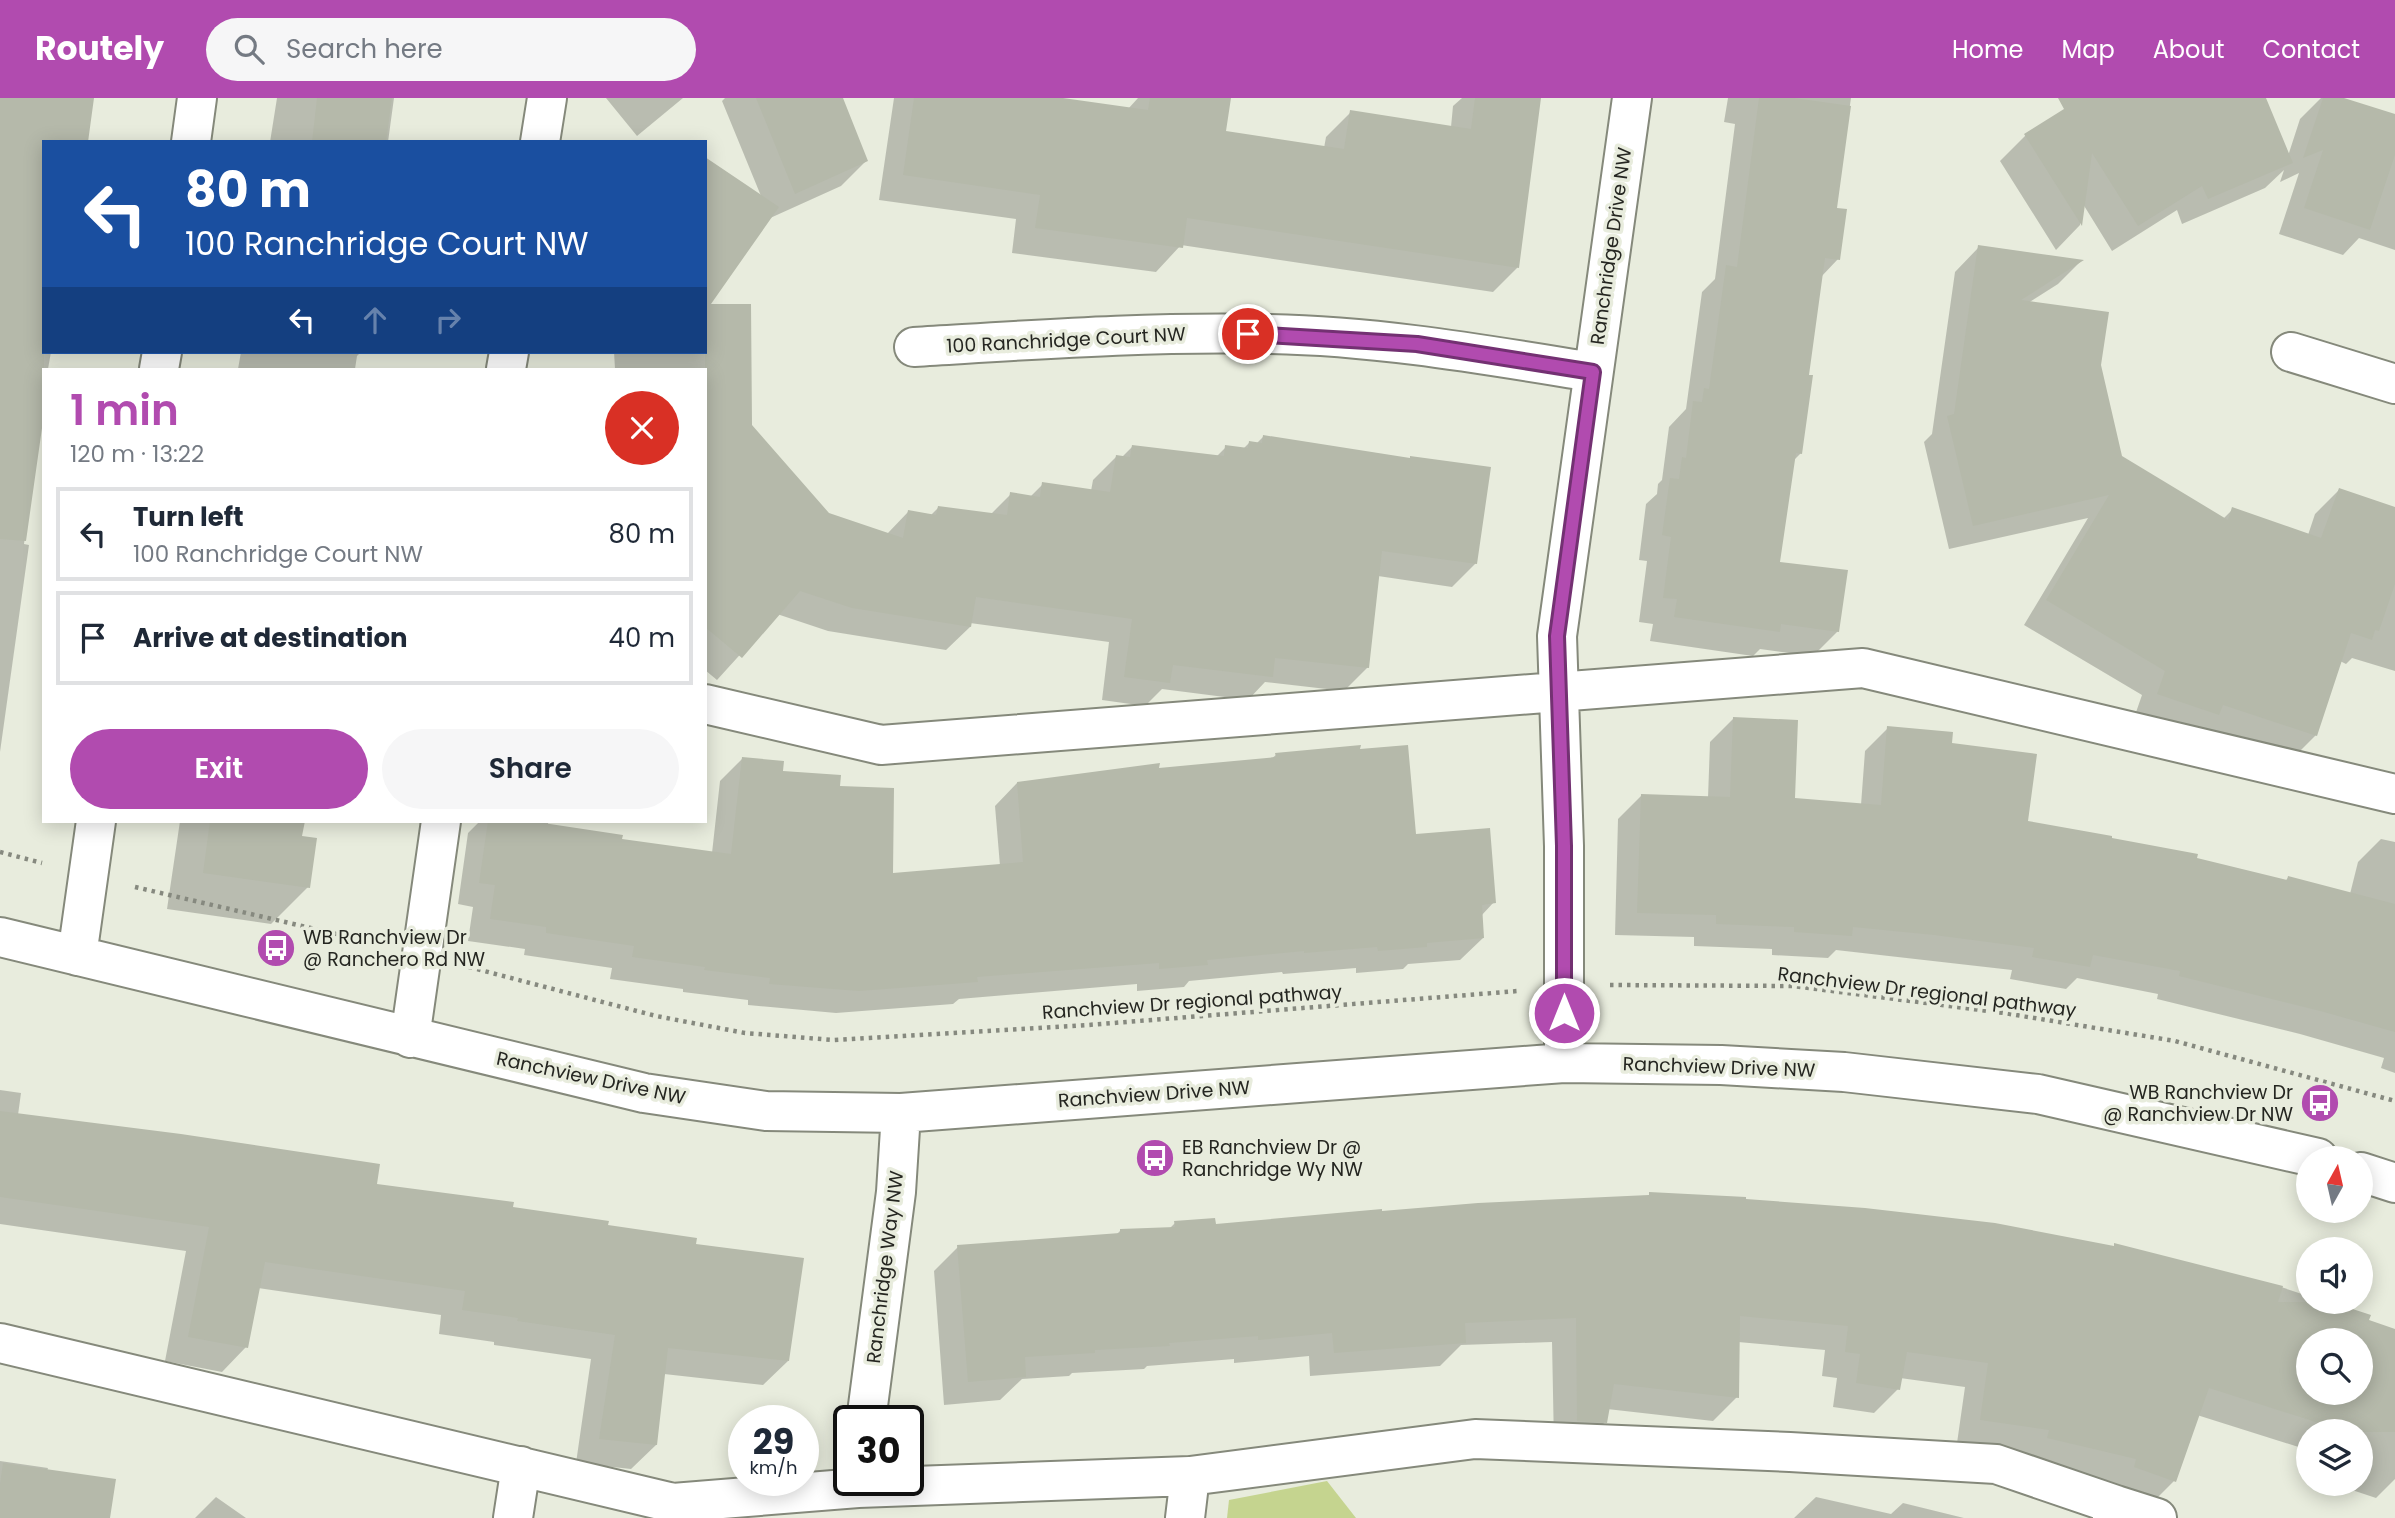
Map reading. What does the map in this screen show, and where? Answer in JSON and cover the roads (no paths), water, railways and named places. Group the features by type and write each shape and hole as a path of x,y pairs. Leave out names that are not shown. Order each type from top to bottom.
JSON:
{"street":[{"path":"191,140 197,98"},
{"path":"540,140 547,98"},
{"name":"Ranchridge Drive NW","path":"1564,1063 1564,846 1557,636 1632,98"},
{"name":"100 Ranchridge Court NW","path":"914,347 1104,335 1272,334 1417,344 1593,372"},
{"path":"2291,352 2395,384"},
{"path":"707,704 881,745 1863,668 2395,794"},
{"path":"77,956 96,823"},
{"path":"410,1038 441,823"},
{"name":"Ranchview Drive NW","path":"0,937 410,1038 657,1095 765,1111 901,1113 1564,1063 1721,1065 1844,1072 2038,1094 2296,1153"},
{"name":"Ranchridge Way NW","path":"868,1405 896,1192 901,1113"},
{"path":"2373,1176 2395,1183"},
{"path":"0,1342 673,1503 834,1496"},
{"path":"924,1491 1190,1476 1475,1439 1790,1452 1996,1464 2114,1511 2157,1518"},
{"path":"513,1518 521,1466"},
{"path":"1185,1518 1190,1476"}],"place":[{"name":"WB Ranchview Dr @ Ranchero Rd NW","path":"276,948"},
{"name":"WB Ranchview Dr @ Ranchview Dr NW","path":"2320,1103"},
{"name":"EB Ranchview Dr @ Ranchridge Wy NW","path":"1155,1158"}]}
